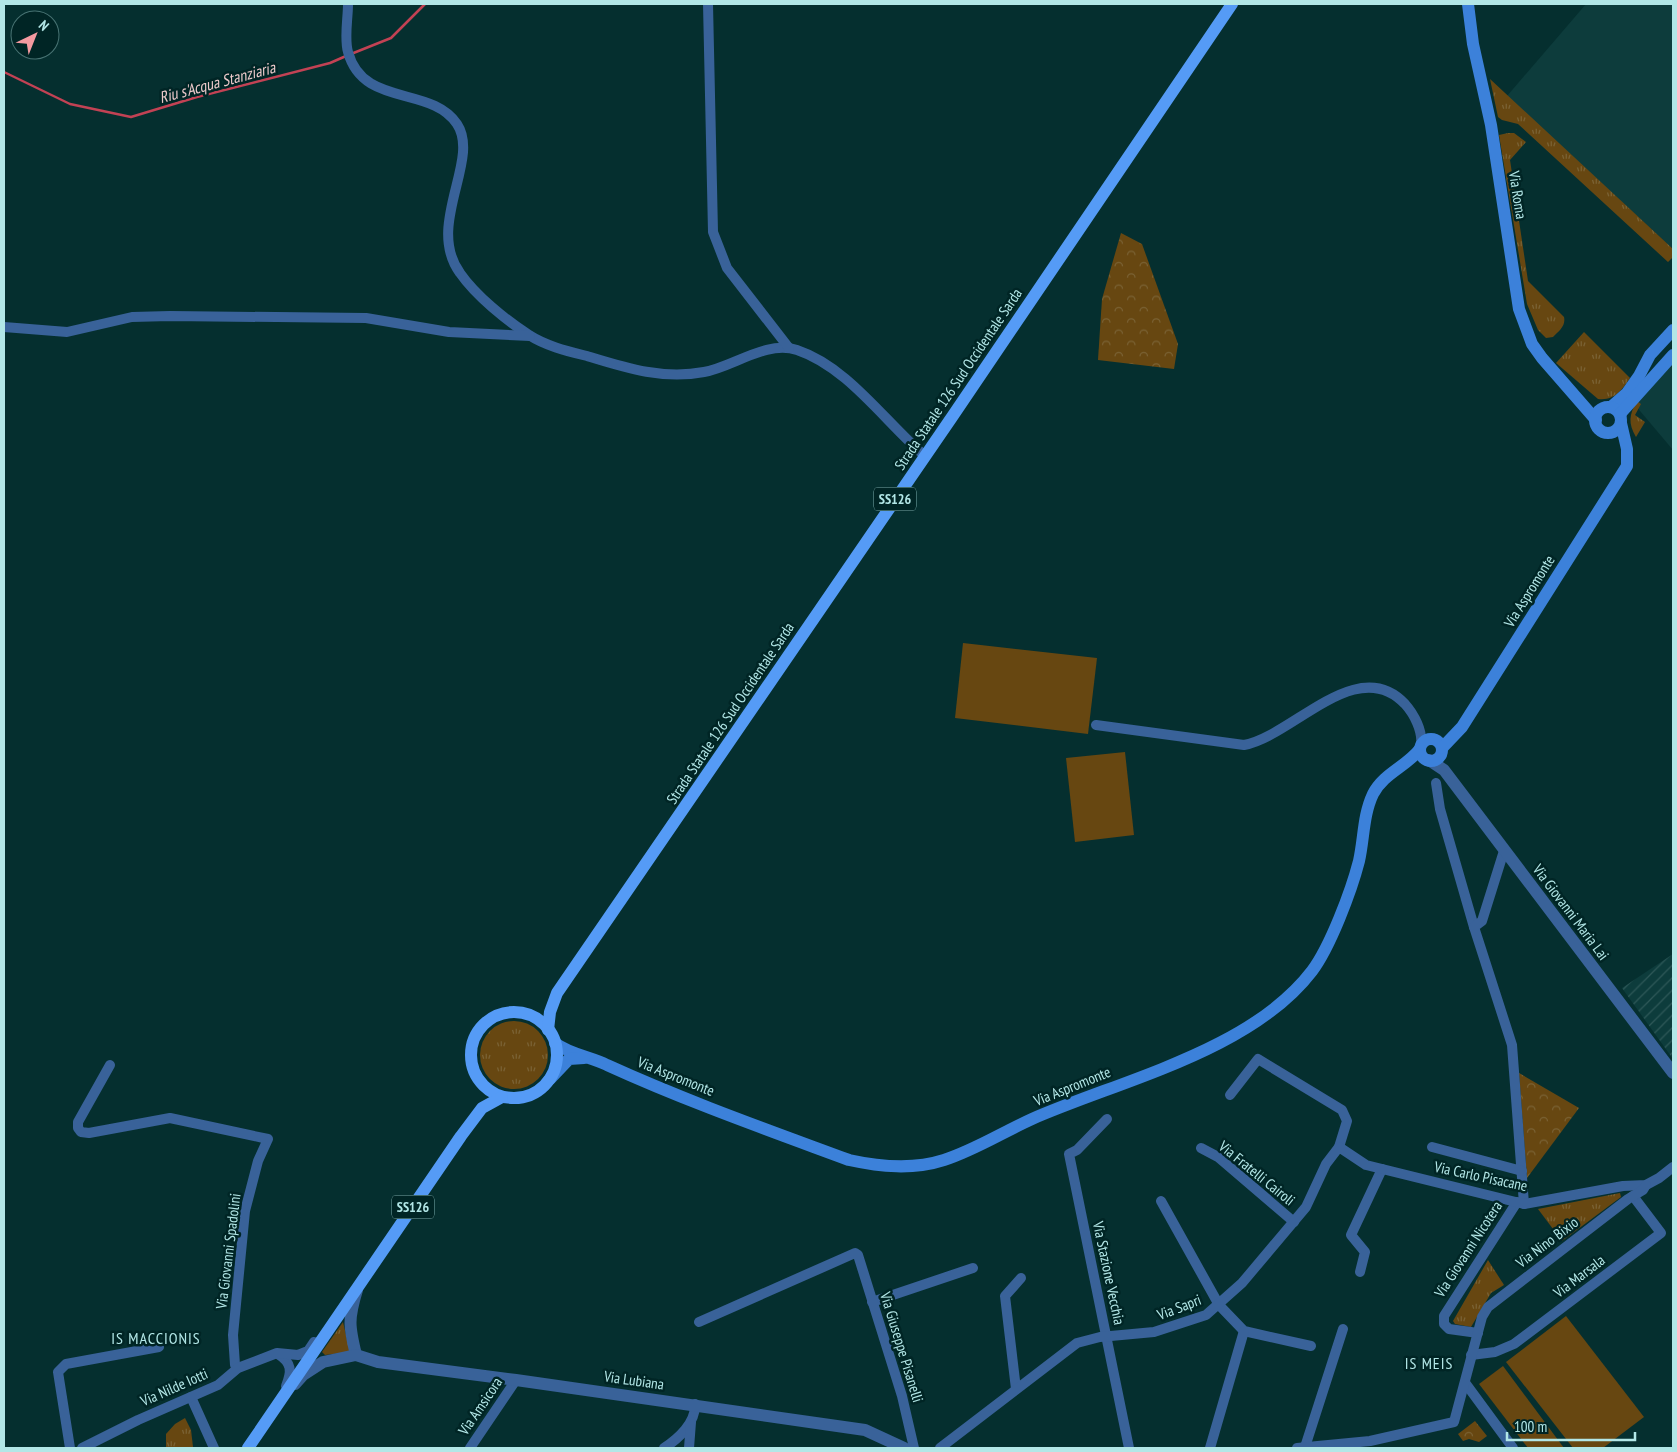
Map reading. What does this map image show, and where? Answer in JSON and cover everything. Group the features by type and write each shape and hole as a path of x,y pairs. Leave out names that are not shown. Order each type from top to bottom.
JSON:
{"main road":[{"name":"Strada Statale 126 Sud Occidentale Sarda","path":"558,994 1232,4"},
{"name":"Via Roma","path":"1468,4 1473,44 1491,125 1519,309 1532,344 1560,380 1596,420"},
{"path":"1608,433 1616,430 1614,413 1639,376 1645,363 1673,330"},
{"path":"1627,457 1622,448 1608,433 1599,428 1596,420 1598,413 1614,413 1673,355"},
{"path":"1645,363 1651,371 1657,372"},
{"name":"Via Roma","path":"1560,380 1584,397 1614,413"},
{"path":"1614,413 1627,457"},
{"name":"Via Aspromonte","path":"555,1043 562,1048 598,1061 660,1090 849,1160 879,1166 914,1167 944,1160 1032,1119 1215,1045 1245,1029 1286,1000 1322,956 1358,862 1369,803 1375,791 1387,776 1431,750 1462,727 1627,466 1627,457"},
{"name":"SS126","path":"467,1128 478,1108 481,1097 481,1082 474,1071 471,1051 474,1038 481,1027 492,1019 504,1014 517,1013 530,1016 558,994"},
{"name":"SS126","path":"548,1030 550,1012 558,994"},
{"path":"481,1082 490,1091 502,1096 516,1098 529,1096 541,1089 550,1079 556,1061 555,1043 548,1030 530,1016"},
{"name":"Via Aspromonte","path":"550,1079 569,1059 576,1057 598,1061"},
{"name":"SS126","path":"248,1448 467,1128 482,1108 502,1096"}],"street":[{"path":"348,4 347,50 351,61 367,82 393,94 438,107 457,124 463,136 462,159 448,227 449,250 460,273 491,305 531,336 558,348 640,372 663,374 705,372 758,353 789,348 813,357 860,391 925,456"},
{"path":"708,4 712,232 727,268 789,348"},
{"path":"4,327 67,332 132,317 170,316 366,318 449,332 531,336"},
{"path":"1096,725 1244,745 1259,742 1333,698 1354,689 1366,687 1387,692 1402,701 1411,712 1431,750"},
{"name":"Via Giovanni Maria Lai","path":"1431,750 1505,852 1673,1073"},
{"path":"1436,783 1440,809 1474,927 1512,1045 1522,1171 1520,1203"},
{"path":"1474,927 1482,921 1505,852"},
{"path":"1230,1095 1258,1059 1342,1110 1347,1121 1339,1147"},
{"name":"Via Giovanni Spadolini","path":"110,1065 78,1122 78,1128 81,1132 89,1134 170,1118 268,1140 258,1161 245,1211 233,1335 236,1365 238,1368"},
{"name":"Via Stazione Vecchia","path":"1106,1119 1077,1150 1069,1154 1129,1448"},
{"name":"Via Sapri","path":"940,1448 1076,1343 1086,1339 1154,1332 1206,1316 1242,1284 1306,1207 1326,1164 1339,1147"},
{"name":"Via Carlo Pisacane","path":"1339,1147 1366,1165 1520,1203 1623,1186 1646,1185 1660,1178 1673,1167"},
{"path":"1432,1147 1522,1171"},
{"name":"Via Fratelli Cairoli","path":"1201,1148 1218,1158 1294,1222"},
{"path":"1360,1272 1365,1252 1351,1234 1382,1169"},
{"name":"Via Nino Bixio","path":"1478,1333 1482,1317 1496,1300 1631,1197 1643,1190 1646,1185"},
{"path":"1623,1186 1631,1197"},
{"name":"Via Marsala","path":"1471,1355 1495,1352 1514,1344 1661,1233 1631,1197"},
{"path":"1161,1201 1219,1304 1244,1331 1311,1346"},
{"name":"Via Giovanni Nicotera","path":"1478,1333 1449,1330 1444,1324 1444,1316 1520,1203"},
{"name":"Via Giuseppe Pisanelli","path":"699,1322 855,1253 858,1255 902,1396 914,1448"},
{"path":"872,1302 973,1268"},
{"path":"1016,1390 1005,1296 1021,1278"},
{"path":"356,1355 349,1328 350,1314 358,1286"},
{"name":"Via Nilde Iotti","path":"82,1448 218,1385 238,1368 278,1353 298,1355 308,1351 324,1328 335,1320"},
{"path":"1343,1329 1301,1448 1356,1445 1454,1422 1466,1384 1471,1355 1478,1333"},
{"path":"1210,1448 1244,1331"},
{"path":"70,1448 58,1372 61,1368 66,1364 159,1347"},
{"path":"278,1353 288,1362 291,1374 280,1402"},
{"name":"Via Lubiana","path":"280,1402 313,1368 324,1362 356,1355 378,1362 695,1404 866,1430 904,1448"},
{"name":"Via Amsicora","path":"470,1448 516,1380"},
{"path":"1466,1384 1513,1448"},
{"path":"191,1397 214,1448"},
{"path":"689,1448 691,1422 695,1412 695,1404"},
{"path":"664,1448 675,1441 691,1422"}],"shaded area":[{"path":"1586,4 1673,4 1673,249 1507,96"},
{"path":"1673,363 1673,450 1635,405"},
{"path":"1673,954 1673,1059 1622,988"}],"green space":[{"path":"1490,79 1673,249 1673,257 1668,262 1518,124 1502,120 1498,117"},
{"path":"1514,133 1526,142 1510,160 1528,281 1564,317 1563,326 1553,337 1546,338 1538,330 1527,304 1499,135"},
{"path":"1121,233 1142,244 1178,344 1174,369 1098,360 1102,299"},
{"path":"1584,332 1630,378 1621,390 1609,398 1598,399 1556,363"},
{"path":"1637,401 1641,404 1635,415 1645,422 1636,437 1630,419"},
{"path":"963,643 1097,658 1088,734 955,718"},
{"path":"1125,752 1134,835 1075,842 1066,758"},
{"path":"507,1021 521,1021 533,1026 543,1036 548,1048 548,1062 543,1074 533,1084 521,1089 507,1089 495,1084 485,1074 480,1062 480,1048 485,1036 495,1026"},
{"path":"1519,1073 1579,1108 1527,1178"},
{"path":"1620,1193 1621,1197 1562,1241 1538,1209"},
{"path":"1488,1260 1504,1285 1491,1293 1471,1327 1455,1324 1453,1321"},
{"path":"1566,1316 1644,1417 1603,1448 1573,1448 1506,1362"},
{"path":"343,1322 350,1352 325,1355 322,1352"},
{"path":"1503,1366 1564,1448 1528,1448 1479,1384"},
{"path":"185,1418 191,1430 193,1447 166,1448 166,1434 175,1424"},
{"path":"1475,1421 1487,1436 1479,1442 1469,1439 1463,1441 1458,1434"}],"waterway":[{"name":"Riu s'Acqua Stanziaria","path":"351,54 391,38 425,4"},
{"name":"Riu s'Acqua Stanziaria","path":"4,72 70,104 131,117 197,97 330,63 346,56"}],"district":[{"name":"IS MACCIONIS","path":"156,1338"},
{"name":"IS MEIS","path":"1429,1363"}]}
